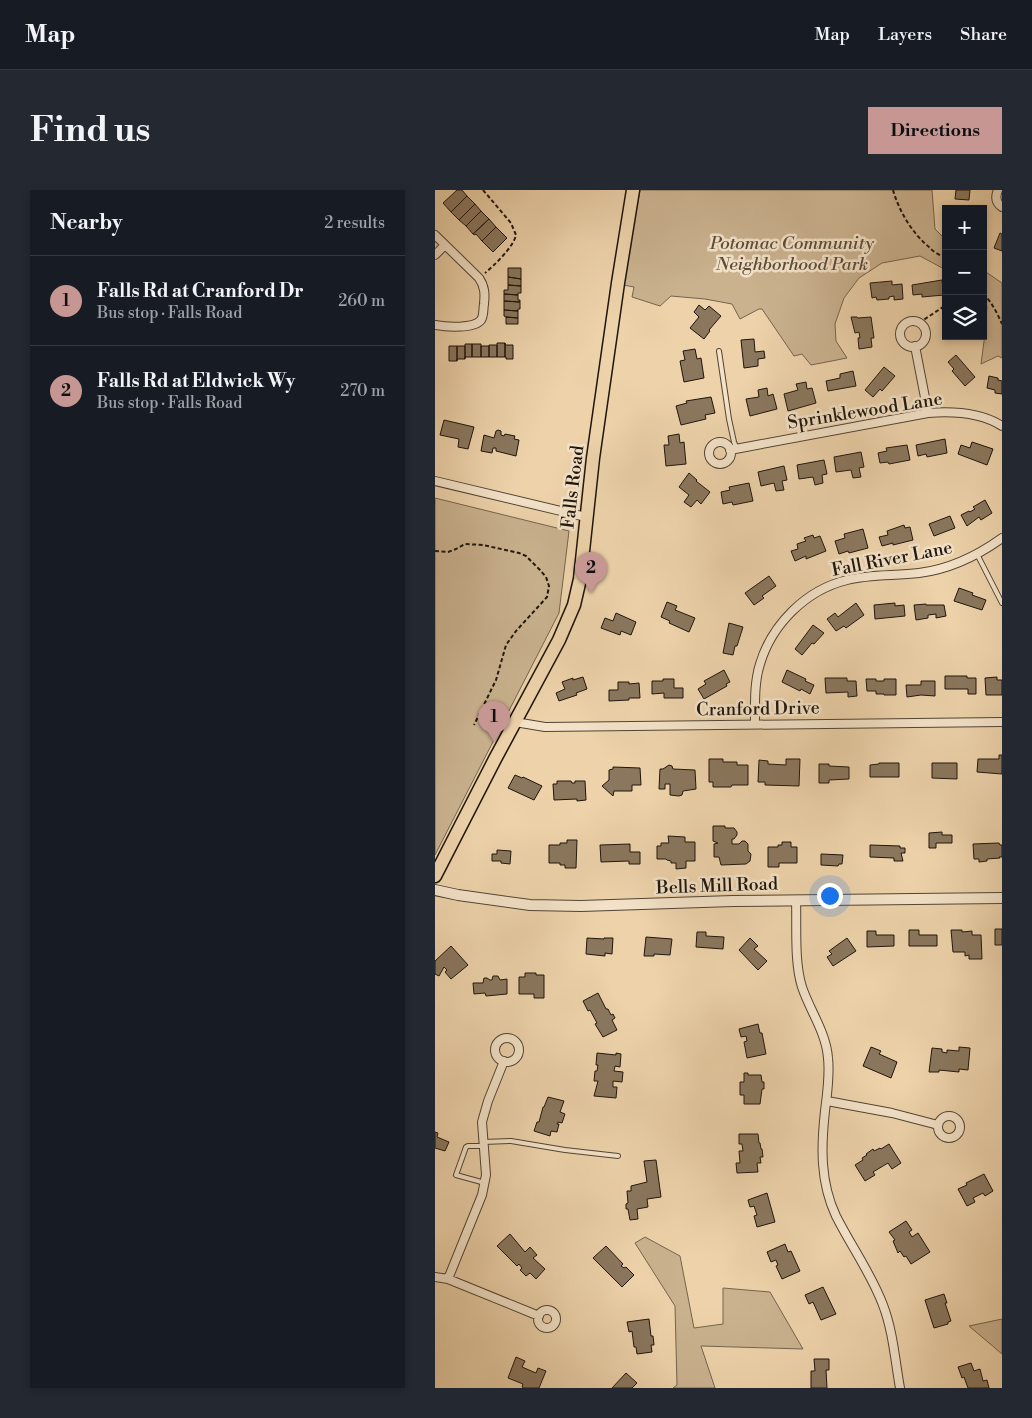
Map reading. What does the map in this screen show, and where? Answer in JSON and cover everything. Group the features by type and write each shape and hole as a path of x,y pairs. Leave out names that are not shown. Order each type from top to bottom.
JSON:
{"main road":[{"name":"Falls Road","path":"435,876 559,640 574,604 582,562 602,394 633,190"}],"street":[{"path":"998,190 997,200 1002,208"},
{"path":"435,235 479,278 485,291 483,316 480,322 465,326 435,326"},
{"path":"435,255 445,245"},
{"path":"910,321 919,323 925,330 922,342 915,346 910,346 903,342 900,334 903,326 910,321"},
{"path":"915,346 927,412"},
{"name":"Sprinklewood Lane","path":"733,450 927,412 970,414 1002,426"},
{"path":"435,481 586,517"},
{"name":"Fall River Lane","path":"755,724 757,678 759,664 764,651 779,626 802,602 817,592 847,580 920,573 944,568 977,554 1002,538"},
{"name":"Cranford Drive","path":"515,722 545,727 1002,722"},
{"name":"Bells Mill Road","path":"435,890 530,905 581,906 796,900 1002,898"},
{"path":"796,900 799,973 802,988 819,1025 828,1058 829,1080 822,1146 826,1187 839,1222 874,1284 883,1305 889,1325 900,1388"},
{"path":"448,1278 485,1183 483,1122 485,1110 504,1061"},
{"path":"827,1101 892,1113 938,1125"},
{"path":"435,1276 448,1278 539,1316"}],"lane":[{"path":"719,351 734,442 733,450"},
{"path":"977,554 1002,603"},
{"path":"485,1183 456,1175 465,1147 511,1142 618,1156"}],"path":[{"path":"479,278 492,267 513,242 516,235 511,223 483,190"},
{"path":"893,190 909,225 930,249 942,256"},
{"path":"984,295 989,299 1002,324"},
{"path":"919,323 942,307"},
{"path":"435,551 448,552 465,544 483,545 519,553 526,556 540,570 549,586 547,597 521,625 506,645 495,680 474,725"}],"green space":[{"name":"Potomac Community Neighborhood Park","path":"640,190 932,190 935,229 942,236 942,268 920,256 882,263 859,278 844,298 835,324 836,341 847,358 811,365 802,354 794,356 762,309 740,319 732,304 705,299 671,296 660,306 632,297 634,287 623,285"},
{"path":"987,273 1002,283 1002,358 998,356 981,364 984,340 987,340"},
{"path":"435,498 569,531 559,613 435,855"},
{"path":"645,1237 680,1256 694,1328 723,1324 723,1288 770,1292 803,1349 701,1346 715,1388 673,1388 677,1385 675,1306 635,1243"},
{"path":"1002,1319 1002,1354 969,1326"}],"building":[{"path":"457,190 462,190 467,196 451,212 443,203"},
{"path":"956,190 970,190 969,200 955,199"},
{"path":"467,196 475,204 459,220 451,212"},
{"path":"475,204 481,211 466,226 459,220"},
{"path":"481,211 489,219 473,234 466,226"},
{"path":"489,219 496,227 482,241 476,234 473,234"},
{"path":"496,227 507,238 493,252 482,241"},
{"path":"1000,233 1002,234 1002,251 994,248"},
{"path":"508,268 521,268 521,279 508,277"},
{"path":"508,277 521,279 521,286 508,285"},
{"path":"942,280 942,295 922,297 922,294 913,295 912,285"},
{"path":"892,281 892,285 902,284 903,299 894,300 894,296 889,297 889,299 877,300 876,297 872,298 870,283"},
{"path":"508,285 521,286 521,293 518,293 518,295 504,294 504,290 508,290"},
{"path":"504,294 518,295 520,302 504,301"},
{"path":"504,301 520,302 520,309 518,311 504,310"},
{"path":"699,305 705,310 709,306 721,316 704,339 690,328 699,317 694,312"},
{"path":"504,310 518,311 518,318 504,316"},
{"path":"506,317 518,318 518,324 506,324"},
{"path":"851,317 871,317 874,338 871,338 872,347 859,349 859,332 855,333"},
{"path":"754,339 755,352 764,351 765,358 758,359 758,366 744,368 741,340"},
{"path":"497,343 505,343 505,357 497,357"},
{"path":"465,344 472,344 472,357 465,357"},
{"path":"472,344 481,344 481,357 472,357"},
{"path":"489,345 497,345 497,357 489,357"},
{"path":"505,345 513,345 513,359 506,359"},
{"path":"449,346 457,346 457,361 449,361"},
{"path":"457,346 465,346 465,359 457,359"},
{"path":"481,346 489,346 489,357 481,357"},
{"path":"695,349 697,359 701,358 704,378 684,382 680,361 685,360 683,351"},
{"path":"956,355 975,377 965,386 952,371 954,369 948,362"},
{"path":"884,367 895,376 882,391 880,389 873,397 865,390"},
{"path":"853,371 856,386 828,391 826,381 840,378 840,374"},
{"path":"989,376 1002,381 1002,394 995,393 995,390 987,388"},
{"path":"806,382 807,389 812,388 816,403 788,411 784,394 798,390 796,384"},
{"path":"767,388 768,396 773,394 777,409 750,416 746,399 759,397 758,390"},
{"path":"711,397 715,413 705,415 706,419 681,425 676,406 687,403 686,401"},
{"path":"444,420 474,427 468,449 458,447 459,439 440,435"},
{"path":"498,430 501,431 501,435 515,436 514,439 519,440 516,456 496,451 496,448 493,448 492,453 481,451 484,435 494,438"},
{"path":"679,434 680,443 684,442 686,464 666,466 664,445 669,445 668,436"},
{"path":"945,439 947,453 927,457 926,454 918,456 916,445"},
{"path":"972,442 993,449 987,465 958,454 961,445 970,448"},
{"path":"907,445 910,460 889,464 888,462 880,463 878,453 887,451 886,448"},
{"path":"861,452 864,467 859,468 861,477 853,478 851,470 836,472 834,457"},
{"path":"824,460 827,474 822,475 823,483 815,485 813,477 799,479 797,465"},
{"path":"784,466 787,480 782,481 784,490 776,491 774,483 761,486 758,472"},
{"path":"689,473 710,492 701,504 697,500 691,507 684,502 689,495 679,487"},
{"path":"749,483 753,501 733,505 732,502 723,504 721,492 730,490 729,487"},
{"path":"985,500 992,513 981,520 979,517 967,526 961,515 975,509 973,507"},
{"path":"950,516 955,528 934,536 929,524"},
{"path":"904,525 905,528 910,527 913,540 882,546 879,537 888,535 887,531"},
{"path":"863,529 868,548 839,554 835,541 845,538 844,534"},
{"path":"813,535 814,538 820,536 826,551 795,561 791,551 798,549 797,544 806,541 804,538"},
{"path":"769,576 776,586 762,596 764,598 754,605 745,593"},
{"path":"959,588 986,600 982,610 954,601"},
{"path":"667,602 677,606 675,610 695,618 689,632 669,623 670,621 661,617"},
{"path":"856,603 864,615 846,628 844,626 836,631 827,619 835,613 838,617"},
{"path":"895,603 895,606 904,605 905,616 875,619 874,605"},
{"path":"914,605 944,605 946,616 936,618 936,614 928,615 928,618 916,620"},
{"path":"616,613 636,622 631,635 621,631 620,635 601,628 605,618 613,621"},
{"path":"729,623 743,627 733,655 723,653"},
{"path":"813,625 824,633 802,655 795,649"},
{"path":"724,670 730,682 726,684 727,686 704,699 698,689 706,684 704,681"},
{"path":"787,670 814,685 810,694 782,682"},
{"path":"945,676 976,678 976,694 968,694 968,689 945,689"},
{"path":"583,677 587,689 576,693 577,695 559,701 556,693 565,689 562,682"},
{"path":"997,677 997,680 1002,680 1002,695 986,695 985,678"},
{"path":"825,678 847,678 847,681 856,681 857,696 848,697 848,692 826,693"},
{"path":"663,679 674,679 674,688 683,688 683,698 664,698 664,693 652,694 652,681 663,681"},
{"path":"866,679 884,681 884,679 896,679 896,695 876,694 876,691 867,691"},
{"path":"921,681 935,681 935,696 907,697 906,685 921,685"},
{"path":"618,682 639,683 640,698 609,701 609,690 618,690"},
{"path":"999,755 1002,755 1002,774 977,772 978,759 999,759"},
{"path":"709,759 723,759 723,762 737,762 737,765 748,765 748,785 713,787 713,782 709,782"},
{"path":"786,759 800,759 799,786 765,785 765,782 758,782 759,760 768,761 768,764 786,765"},
{"path":"899,763 899,777 870,777 870,765"},
{"path":"932,763 957,763 957,779 932,778"},
{"path":"819,764 849,767 849,779 829,780 829,783 819,783"},
{"path":"669,765 673,769 695,770 696,789 683,791 682,795 679,796 670,795 670,784 665,784 665,789 659,789 660,769"},
{"path":"613,767 640,768 641,785 632,785 632,791 614,791 613,796 602,786 609,780 609,770 613,769"},
{"path":"515,775 542,786 534,800 508,788"},
{"path":"557,781 571,781 575,783 575,781 585,781 586,800 554,800 553,784 557,784"},
{"path":"713,826 734,828 737,835 732,839 732,844 739,844 745,841 751,854 750,861 746,864 721,865 719,857 714,857 714,844 718,843 713,841"},
{"path":"942,832 942,835 952,835 952,843 936,843 936,848 929,848 929,833"},
{"path":"668,836 685,837 685,842 695,842 695,861 686,861 686,868 676,869 676,863 671,863 671,861 666,859 657,859 657,846 661,846 661,843 669,843"},
{"path":"567,840 577,840 576,868 565,868 565,865 560,865 560,863 549,863 549,845 560,845 560,843 567,843"},
{"path":"782,842 791,842 791,847 797,847 797,863 779,863 779,867 768,867 768,847 778,847 778,845 782,845"},
{"path":"999,843 1002,845 1002,857 979,862 979,859 974,859 973,844"},
{"path":"630,844 630,852 640,852 640,864 629,864 629,861 601,862 600,845"},
{"path":"870,845 900,846 900,848 905,848 905,853 901,853 903,861 894,861 894,858 870,857"},
{"path":"497,850 511,851 510,864 492,861 492,854 497,854"},
{"path":"821,854 843,855 842,864 838,866 821,865"},
{"path":"995,929 1002,929 1002,945 995,945"},
{"path":"909,930 919,930 919,935 937,935 937,946 909,946"},
{"path":"951,930 972,931 972,935 981,935 982,959 969,959 969,955 965,956 965,952 953,952"},
{"path":"867,931 876,931 876,935 894,935 894,946 867,947"},
{"path":"697,932 706,932 706,936 724,937 723,949 696,947"},
{"path":"646,937 672,939 670,955 654,954 654,956 644,956"},
{"path":"587,938 613,938 612,954 605,953 605,956 586,954"},
{"path":"750,938 758,946 754,949 767,961 758,970 739,950"},
{"path":"847,938 856,951 833,966 827,957 832,954 829,951"},
{"path":"451,946 468,965 451,979 445,972 447,970 444,967 439,976 435,974 435,961"},
{"path":"525,973 544,975 544,998 534,998 534,994 519,994 519,977 525,977"},
{"path":"493,976 498,976 500,980 507,979 507,994 486,996 485,993 474,994 473,983 483,983 484,978 492,980"},
{"path":"598,993 606,1009 608,1009 611,1015 613,1014 615,1018 612,1020 617,1030 603,1037 595,1024 597,1023 590,1010 588,1011 583,1001"},
{"path":"758,1024 760,1033 762,1033 766,1054 747,1058 744,1042 747,1041 746,1036 741,1037 739,1029"},
{"path":"871,1047 881,1051 879,1054 897,1062 891,1078 863,1066"},
{"path":"959,1047 970,1048 968,1070 959,1069 959,1072 939,1070 939,1072 929,1072 932,1048 942,1049 942,1052 947,1053 947,1050 959,1051"},
{"path":"597,1053 621,1054 620,1067 615,1066 614,1071 623,1072 622,1082 613,1081 613,1087 617,1087 616,1098 594,1096 598,1081 594,1081 598,1065 596,1065"},
{"path":"744,1073 748,1073 748,1075 761,1075 764,1089 762,1089 760,1104 744,1104 744,1095 740,1095 740,1082 744,1082"},
{"path":"548,1097 564,1101 560,1112 565,1114 562,1123 558,1122 557,1124 559,1124 557,1132 551,1131 550,1136 534,1131"},
{"path":"435,1132 438,1133 437,1137 449,1142 445,1151 435,1148"},
{"path":"739,1134 758,1134 763,1157 760,1157 761,1163 757,1163 758,1172 737,1173 736,1163 740,1163 739,1151 743,1151 742,1144 739,1144"},
{"path":"889,1144 901,1163 892,1169 888,1163 873,1172 875,1175 865,1181 855,1165 863,1160 862,1158 873,1149 874,1151 881,1149"},
{"path":"656,1160 661,1197 647,1199 648,1207 637,1209 638,1219 630,1220 628,1209 626,1209 626,1204 628,1203 627,1191 631,1191 631,1186 647,1182 644,1161"},
{"path":"984,1174 993,1191 985,1196 983,1193 973,1198 975,1202 967,1206 958,1189"},
{"path":"767,1193 775,1222 757,1227 754,1216 757,1215 754,1206 750,1207 748,1200"},
{"path":"906,1221 912,1230 909,1232 912,1237 918,1233 930,1252 911,1264 906,1256 904,1257 900,1251 898,1253 893,1241 895,1240 889,1232"},
{"path":"510,1234 525,1252 530,1247 537,1255 533,1258 545,1269 536,1279 530,1273 526,1276 520,1270 522,1268 519,1264 517,1266 497,1246"},
{"path":"785,1244 788,1252 791,1251 800,1271 782,1279 776,1266 778,1265 776,1260 771,1262 767,1252"},
{"path":"606,1246 623,1264 621,1266 626,1267 634,1275 622,1287 593,1258"},
{"path":"823,1287 836,1314 821,1320 813,1302 809,1304 805,1295"},
{"path":"944,1294 951,1321 948,1324 934,1328 925,1300"},
{"path":"649,1319 654,1345 651,1345 652,1352 637,1354 632,1331 629,1332 627,1322"},
{"path":"516,1357 525,1361 522,1367 536,1373 538,1368 546,1371 539,1388 524,1388 522,1387 523,1384 508,1378"},
{"path":"814,1359 829,1359 829,1370 826,1370 827,1388 811,1388 811,1371 815,1371"},
{"path":"971,1363 974,1371 980,1369 983,1381 987,1380 989,1388 968,1388 958,1367"},
{"path":"626,1373 637,1383 632,1388 612,1388"}],"place":[{"name":"Falls Rd at Eldwick Wy","path":"591,593"},
{"name":"Falls Rd at Cranford Dr","path":"494,742"}]}
